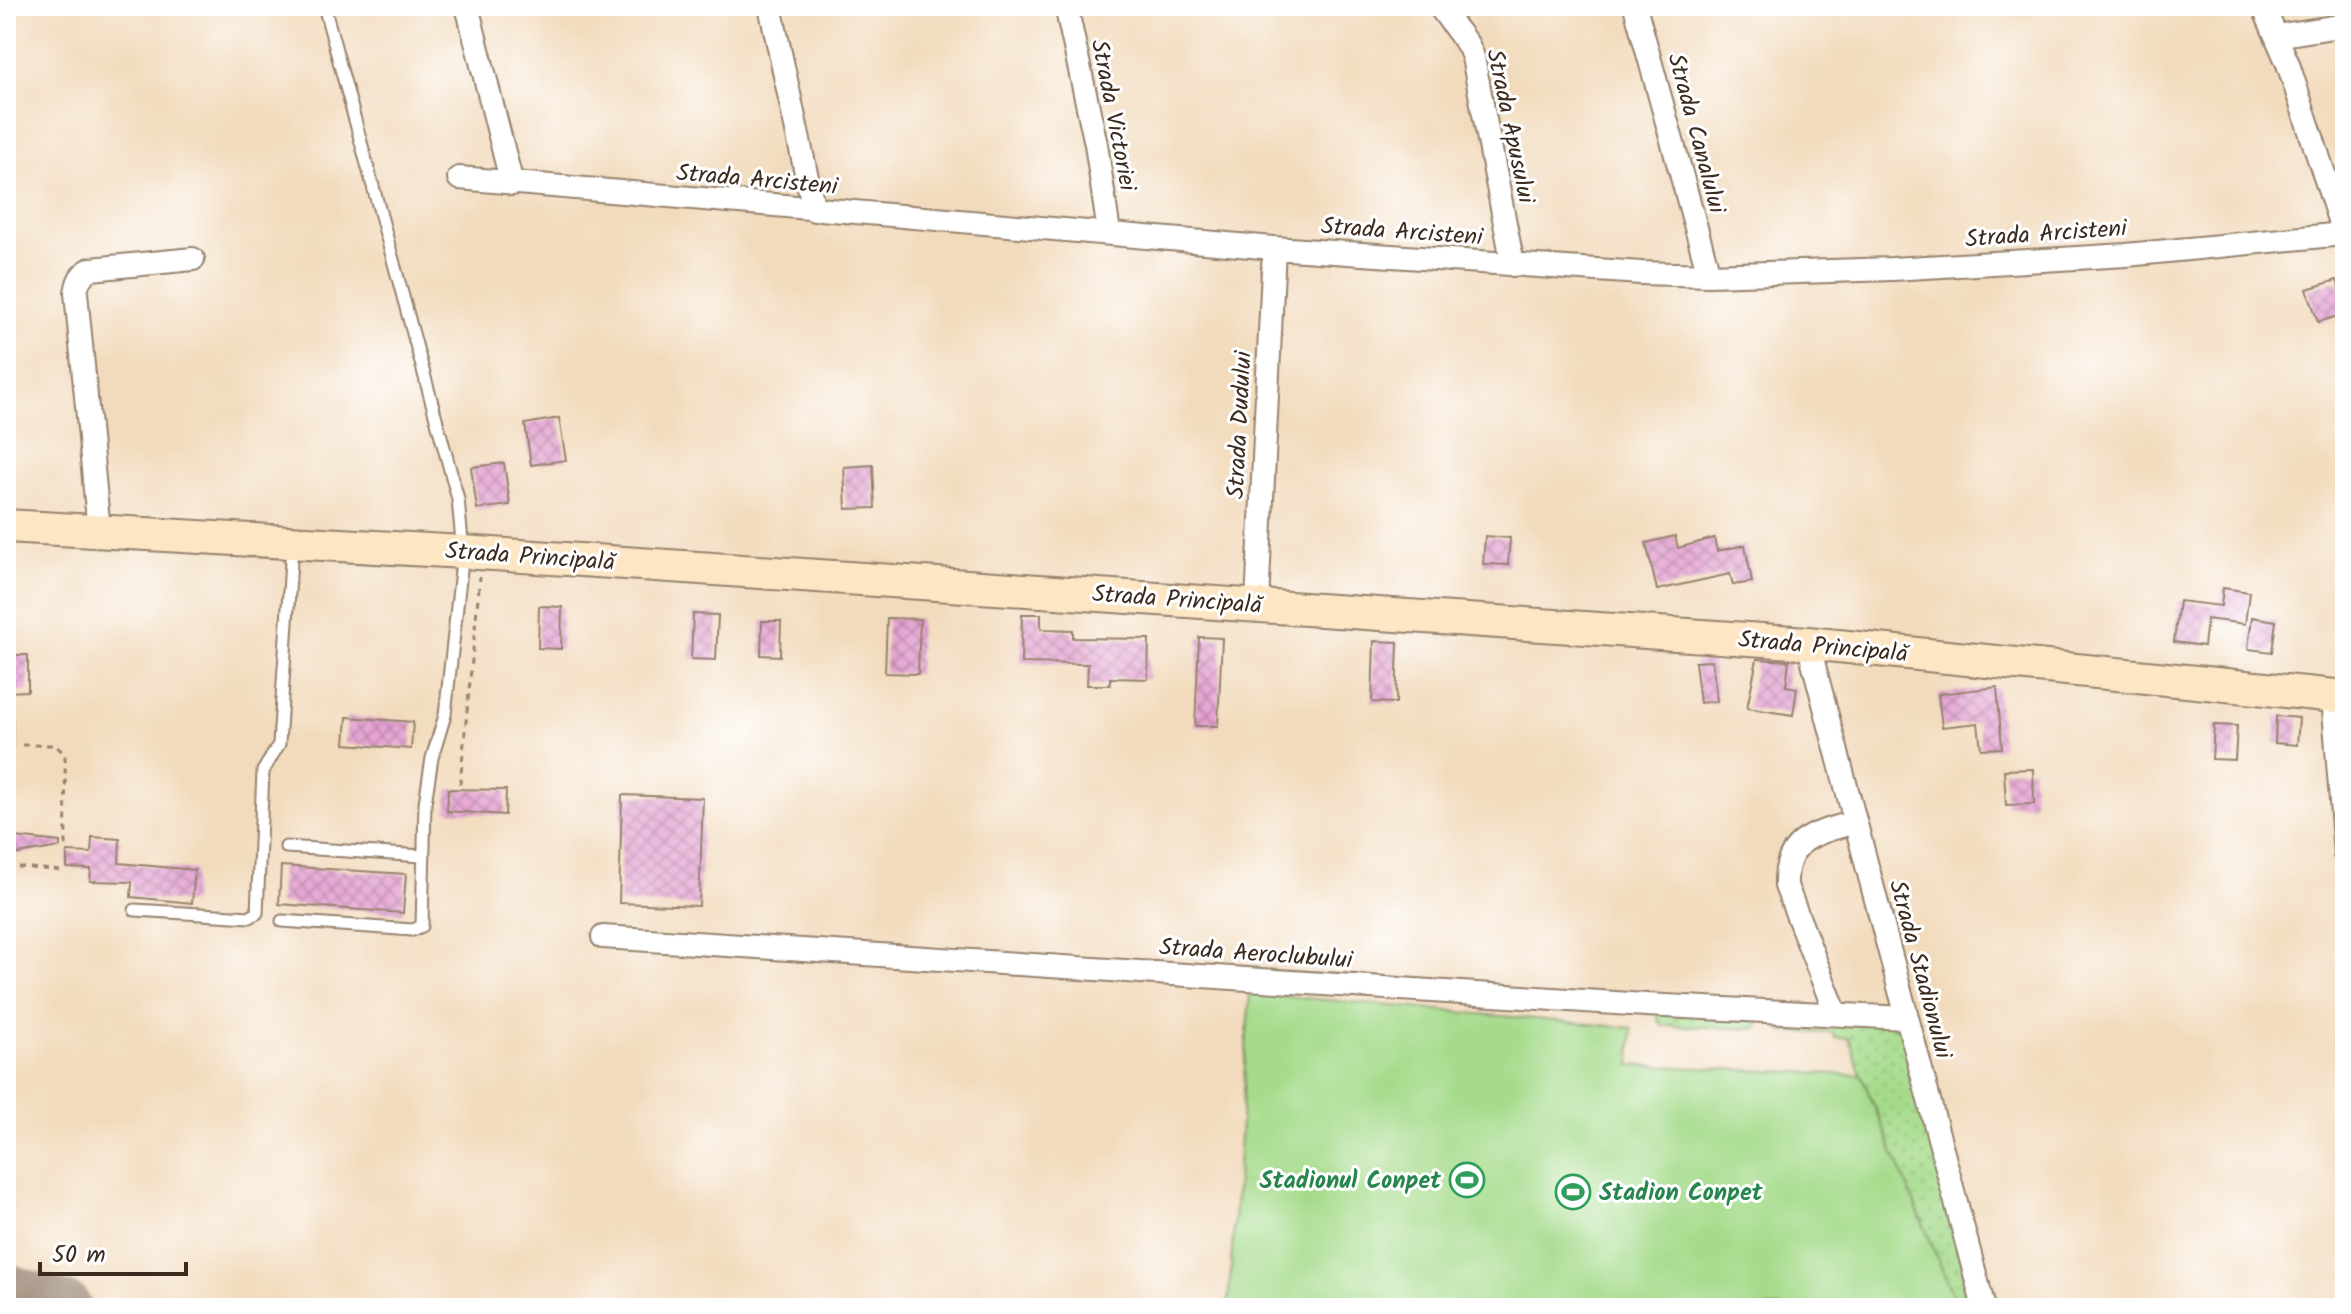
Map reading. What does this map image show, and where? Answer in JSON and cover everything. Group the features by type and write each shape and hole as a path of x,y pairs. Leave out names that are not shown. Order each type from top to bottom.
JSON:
{"main road":[{"name":"Strada Principală","path":"6,526 292,543 471,564 1257,604 1808,643 2339,697"}],"street":[{"path":"467,6 512,184"},
{"path":"770,6 814,210"},
{"name":"Strada Victoriei","path":"1066,6 1096,144 1109,233"},
{"name":"Strada Apusului","path":"1439,6 1468,45 1473,57 1513,265"},
{"name":"Strada Canalului","path":"1635,6 1709,275"},
{"path":"2263,6 2277,36 2344,236"},
{"path":"2277,36 2345,25"},
{"name":"Strada Arcisteni","path":"459,178 1274,248 1709,275 2095,257 2344,236"},
{"name":"Strada Dudului","path":"1257,604 1274,248"},
{"path":"99,531 76,293 78,282 82,274 91,269 193,259"},
{"name":"Strada Stadionului","path":"1808,643 1984,1308"},
{"path":"2339,697 2345,854"},
{"path":"1836,1014 1786,886 1785,867 1800,843 1814,834 1855,822"},
{"name":"Strada Aeroclubului","path":"603,937 1646,1005 1906,1018"}],"lane":[{"path":"282,921 420,929 429,774 445,715 471,564 458,499 324,6"},
{"path":"135,910 250,917 257,913 263,771 279,744 292,543"},
{"path":"6,718 6,746"},
{"path":"286,847 422,856"}],"path":[{"path":"460,784 471,564"},
{"path":"6,746 55,745 63,750 66,847"},
{"path":"6,866 64,871"}],"green space":[{"name":"Stadion Conpet","path":"1250,993 1632,1028 1631,1065 1861,1075 1958,1308 1228,1308"},
{"path":"1659,1012 1759,1020 1753,1029 1662,1025 1658,1019"},
{"path":"1874,1014 1905,1032 1980,1308 1958,1308 1861,1075 1849,1038 1835,1038 1834,1033 1784,1032 1778,1026 1779,1018"}],"building":[{"path":"2337,280 2345,314 2318,322 2307,289"},
{"path":"559,418 566,460 531,465 525,424"},
{"path":"504,463 510,505 477,509 471,467"},
{"path":"873,465 875,508 846,509 844,467"},
{"path":"1485,536 1510,538 1508,565 1483,564"},
{"path":"1675,536 1678,548 1714,538 1717,551 1745,545 1752,582 1733,585 1730,574 1657,590 1646,543"},
{"path":"2223,588 2249,592 2245,624 2207,619 2204,646 2174,642 2179,601 2221,606"},
{"path":"539,606 562,607 561,649 538,648"},
{"path":"693,614 718,615 716,660 691,659"},
{"path":"1022,614 1041,614 1041,629 1073,630 1073,638 1149,639 1148,679 1110,678 1110,685 1087,685 1088,664 1021,663"},
{"path":"2252,617 2276,621 2272,652 2248,649"},
{"path":"887,618 920,619 918,674 885,673"},
{"path":"762,621 781,621 780,656 761,655"},
{"path":"1199,637 1222,638 1218,726 1195,726"},
{"path":"1374,641 1398,642 1396,703 1372,702"},
{"path":"6,655 28,655 28,691 6,692"},
{"path":"1757,659 1789,661 1786,686 1797,688 1793,715 1747,708"},
{"path":"1712,661 1717,701 1700,703 1695,662"},
{"path":"1997,687 2002,748 1981,749 1978,723 1942,727 1938,694"},
{"path":"2276,716 2299,718 2297,745 2275,743"},
{"path":"347,717 413,722 411,749 345,744"},
{"path":"2214,725 2237,726 2235,760 2212,759"},
{"path":"2033,769 2034,804 2006,805 2004,770"},
{"path":"448,789 506,790 505,815 447,811"},
{"path":"622,795 703,798 699,906 619,903"},
{"path":"6,836 60,842 60,847 6,856"},
{"path":"92,837 120,839 119,863 195,870 192,903 131,897 132,882 90,881 91,869 67,868 67,852 91,853"},
{"path":"281,866 406,874 403,913 279,904"}],"taxiway":[{"path":"6,1289 66,1308"}],"place":[{"name":"Stadionul Conpet","path":"1467,1180"},
{"name":"Stadion Conpet","path":"1573,1192"}]}
